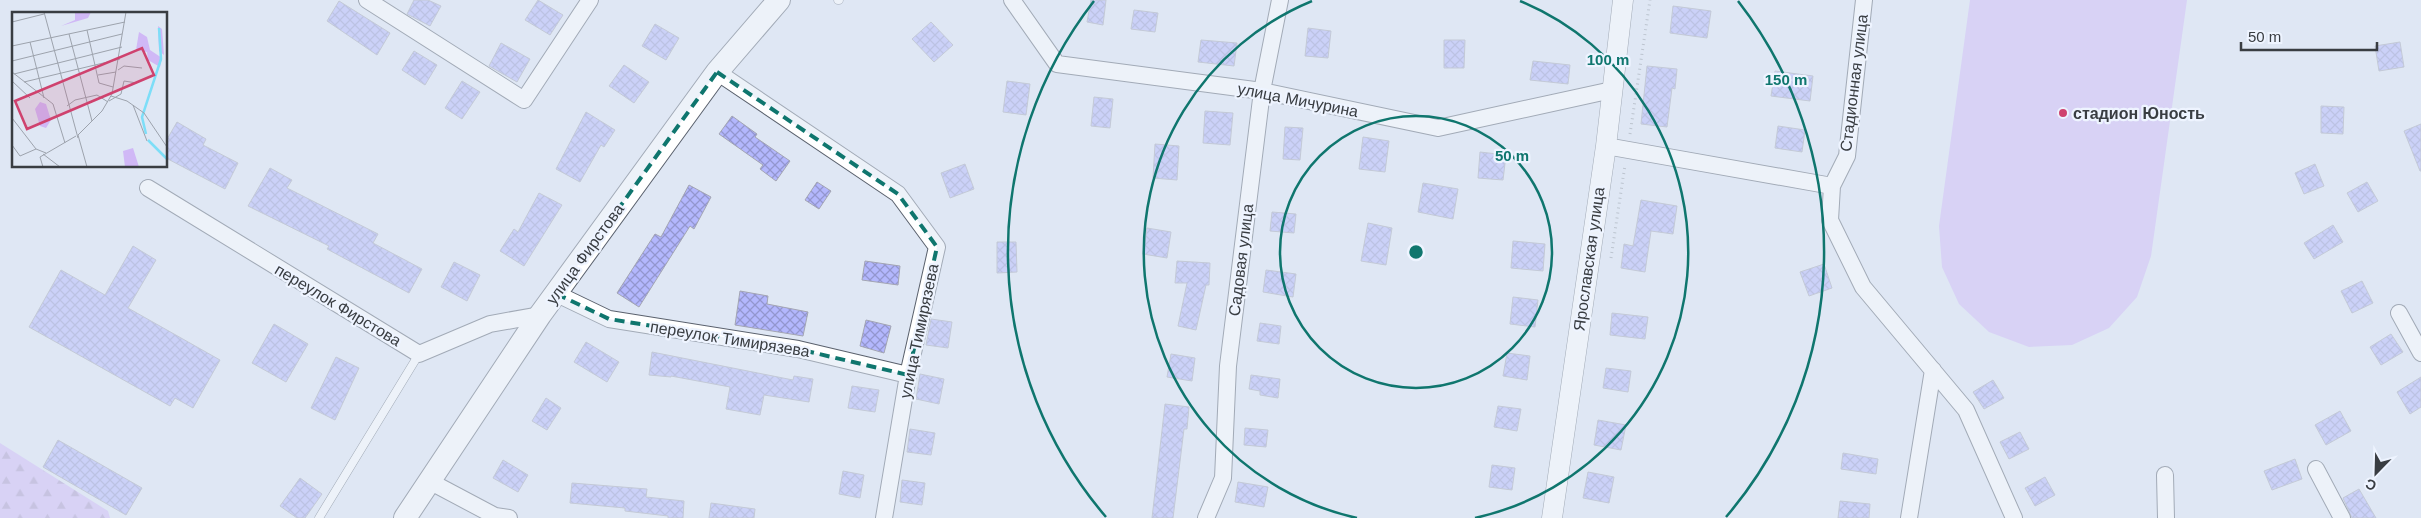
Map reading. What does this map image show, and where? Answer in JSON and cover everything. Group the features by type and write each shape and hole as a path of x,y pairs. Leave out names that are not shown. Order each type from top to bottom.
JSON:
{"main road":[{"name":"улица Фирстова","path":"405,518 540,315 717,72 779,0"}],"street":[{"path":"367,0 524,100 590,0"},
{"name":"улица Мичурина","path":"1012,0 1057,64 1262,91 1438,128 1612,90"},
{"name":"Садовая улица","path":"1206,518 1223,478 1228,366 1262,91 1280,0"},
{"name":"Ярославская улица","path":"1552,518 1606,146 1623,0"},
{"name":"Стадионная улица","path":"1864,0 1847,156 1832,186 1830,220 1863,287 1966,410 2014,518"},
{"name":"улица Тимирязева","path":"717,72 898,194 937,247 908,375 884,518"},
{"path":"1606,146 1832,186"},
{"name":"переулок Фирстова","path":"148,188 419,354 490,324 540,315"},
{"name":"переулок Тимирязева","path":"556,294 609,319 798,349 908,375"},
{"path":"2399,313 2421,354"},
{"path":"1909,518 1933,370"},
{"path":"2316,469 2342,518"},
{"path":"2165,475 2166,518"},
{"path":"429,481 495,516 509,518"}],"lane":[{"path":"319,518 419,354"}],"path":[{"path":"1610,264 1650,0"}],"highlighted area":[{"path":"717,72 898,194 937,247 908,375 798,349 609,319 557,294"}],"green space":[{"name":"стадион Юность","path":"1970,0 2187,0 2151,256 2137,297 2109,328 2072,345 2029,347 1989,332 1959,304 1942,267 1939,226"},
{"path":"0,443 108,511 110,518 0,518"}],"building":[{"path":"414,0 428,0 441,6 430,26 407,14"},
{"path":"538,0 563,15 550,35 525,20"},
{"path":"1091,0 1106,0 1103,25 1087,22"},
{"path":"339,1 390,33 377,55 327,21"},
{"path":"1673,6 1711,11 1707,38 1670,33"},
{"path":"1134,10 1158,13 1155,32 1131,29"},
{"path":"931,22 953,45 934,62 912,39"},
{"path":"655,24 679,38 666,60 642,46"},
{"path":"1308,28 1331,31 1328,58 1305,56"},
{"path":"1201,40 1237,43 1234,66 1198,62"},
{"path":"1444,40 1465,40 1464,68 1444,68"},
{"path":"2400,42 2404,67 2379,71 2375,46"},
{"path":"501,43 530,59 517,82 489,66"},
{"path":"414,51 437,65 425,85 402,70"},
{"path":"1533,61 1570,65 1568,84 1530,80"},
{"path":"624,65 649,82 634,103 609,86"},
{"path":"1647,66 1677,69 1675,89 1672,88 1667,127 1641,124"},
{"path":"1775,71 1813,76 1810,101 1771,96"},
{"path":"462,81 480,92 462,119 445,108"},
{"path":"1007,81 1030,84 1026,115 1003,112"},
{"path":"1094,97 1113,99 1110,128 1091,126"},
{"path":"2321,106 2344,107 2343,134 2321,133"},
{"path":"1205,111 1233,113 1230,145 1203,143"},
{"path":"586,112 615,130 604,147 601,145 580,182 556,169"},
{"path":"732,116 757,134 755,137 790,161 776,181 760,169 763,165 719,134"},
{"path":"177,122 206,139 203,145 238,163 225,189 168,159 168,138"},
{"path":"2421,124 2421,171 2420,171 2404,131"},
{"path":"1778,126 1805,130 1802,152 1775,148"},
{"path":"1285,127 1303,128 1300,160 1283,159"},
{"path":"1363,137 1389,141 1385,172 1359,169"},
{"path":"1155,144 1179,146 1177,180 1153,178"},
{"path":"1480,152 1506,155 1503,180 1478,178"},
{"path":"965,164 974,189 950,198 941,173"},
{"path":"2315,164 2324,186 2304,194 2295,173"},
{"path":"270,168 292,180 287,188 378,234 373,243 422,269 409,293 327,249 329,246 248,206"},
{"path":"817,182 831,191 819,209 805,200"},
{"path":"2367,182 2378,201 2358,212 2347,193"},
{"path":"1423,183 1458,189 1453,219 1418,212"},
{"path":"689,185 711,197 694,229 690,226 639,307 617,293 655,234 661,237"},
{"path":"539,193 562,205 524,266 500,251 514,229 518,232"},
{"path":"1641,200 1677,206 1673,234 1651,231 1645,272 1621,268 1624,244 1633,246"},
{"path":"1272,212 1296,214 1294,233 1270,231"},
{"path":"1368,223 1392,228 1386,265 1361,261"},
{"path":"2333,225 2343,242 2314,259 2304,243"},
{"path":"1147,228 1171,232 1167,258 1143,254"},
{"path":"1513,241 1545,244 1543,271 1511,268"},
{"path":"997,242 1016,242 1017,272 997,273"},
{"path":"133,246 156,260 128,308 220,360 193,408 175,398 170,406 29,327 61,270 105,295"},
{"path":"865,261 900,266 898,285 862,280"},
{"path":"1177,261 1210,263 1209,285 1206,285 1196,330 1178,326 1187,283 1175,283"},
{"path":"454,262 480,275 467,301 441,287"},
{"path":"1824,264 1832,288 1809,296 1800,272"},
{"path":"1266,270 1296,274 1293,297 1263,292"},
{"path":"2362,281 2373,303 2352,313 2341,291"},
{"path":"740,291 768,296 767,304 808,312 803,336 735,325"},
{"path":"1513,297 1538,300 1535,327 1510,324"},
{"path":"1612,313 1648,317 1645,339 1610,335"},
{"path":"931,319 952,322 948,348 926,345"},
{"path":"866,320 891,326 884,353 860,346"},
{"path":"1260,323 1281,326 1279,344 1257,341"},
{"path":"274,324 308,344 286,382 252,363"},
{"path":"2391,334 2403,352 2381,365 2370,347"},
{"path":"586,342 619,362 607,382 574,362"},
{"path":"652,352 793,380 794,376 813,379 809,402 764,395 760,415 726,409 730,387 671,376 649,375"},
{"path":"1507,353 1530,356 1527,380 1503,376"},
{"path":"1171,354 1195,358 1192,381 1167,377"},
{"path":"336,357 359,368 335,420 311,408"},
{"path":"1606,368 1631,371 1628,392 1603,388"},
{"path":"920,374 944,379 939,404 916,399"},
{"path":"1251,375 1280,379 1278,398 1260,395 1260,391 1249,389"},
{"path":"2421,377 2421,407 2410,414 2397,392"},
{"path":"1993,380 2004,398 1984,409 1973,392"},
{"path":"852,386 879,390 875,412 848,408"},
{"path":"546,398 561,408 547,430 532,421"},
{"path":"1165,404 1189,407 1187,429 1184,429 1173,518 1152,518"},
{"path":"1498,406 1521,409 1517,431 1494,427"},
{"path":"2340,411 2351,431 2326,445 2315,425"},
{"path":"1598,420 1626,425 1621,450 1594,445"},
{"path":"1245,428 1268,430 1266,447 1244,445"},
{"path":"910,429 935,433 931,455 907,452"},
{"path":"2020,432 2029,449 2009,459 2000,442"},
{"path":"58,440 142,488 126,515 43,467"},
{"path":"1843,453 1878,459 1876,474 1841,469"},
{"path":"2295,459 2302,479 2272,490 2264,471"},
{"path":"503,460 528,475 518,492 493,478"},
{"path":"1492,465 1515,468 1512,490 1489,487"},
{"path":"843,471 864,475 860,498 839,494"},
{"path":"1588,472 1614,477 1609,503 1583,498"},
{"path":"2045,477 2055,495 2035,506 2025,488"},
{"path":"300,478 322,494 305,518 297,518 280,506"},
{"path":"902,480 925,483 922,505 900,502"},
{"path":"1238,482 1268,487 1264,507 1235,502"},
{"path":"572,483 647,489 646,497 684,501 683,518 668,518 668,516 625,511 625,508 570,503"},
{"path":"2359,489 2376,518 2352,518 2343,498"},
{"path":"1840,501 1870,504 1869,518 1838,518"},
{"path":"711,503 755,509 754,518 709,518"}],"place":[{"name":"стадион Юность","path":"2063,113"}]}
